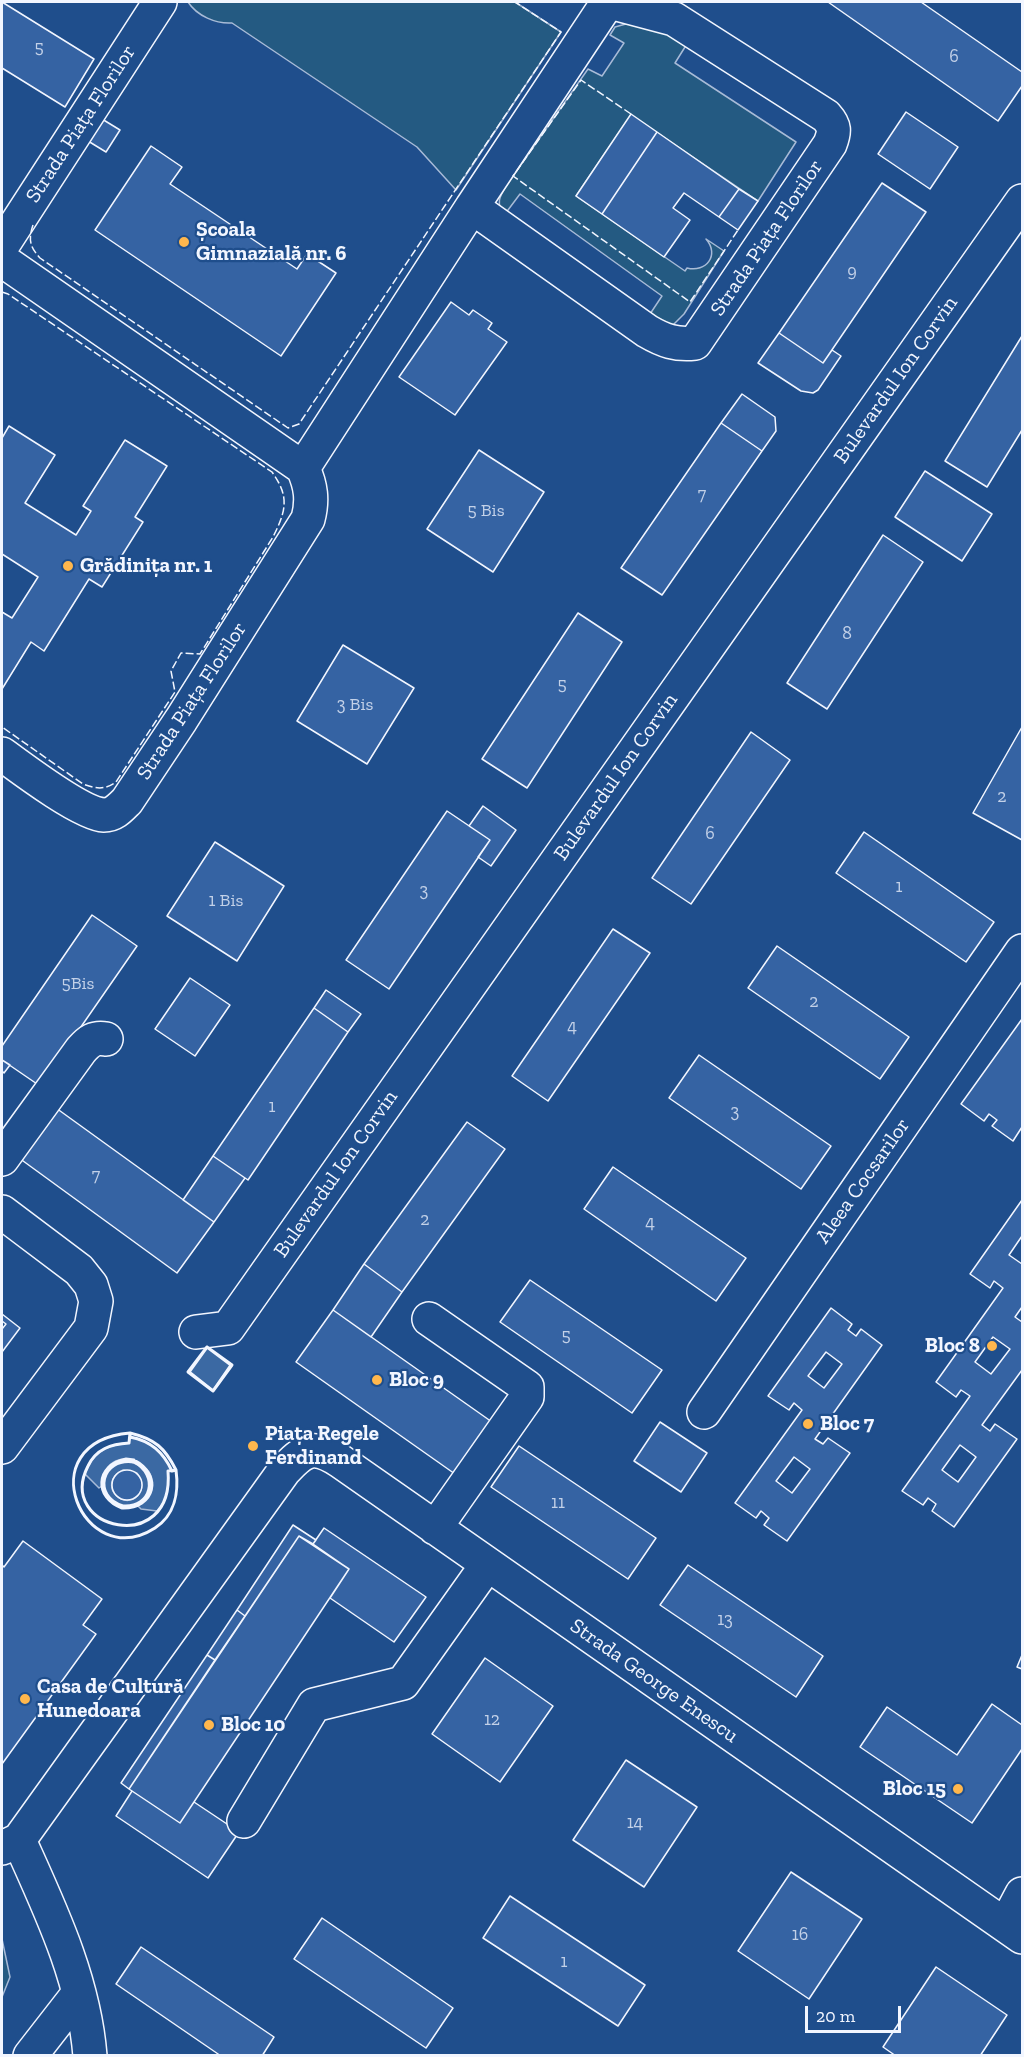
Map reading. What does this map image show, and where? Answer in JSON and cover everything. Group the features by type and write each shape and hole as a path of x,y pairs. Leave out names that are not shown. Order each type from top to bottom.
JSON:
{"street":[{"name":"Strada Piața Florilor","path":"2,246 160,2"},
{"name":"Strada Piața Florilor","path":"2,754 52,789 91,812 104,815 116,812 127,801 182,720 308,519 311,505 310,484 303,468 472,207 609,2 674,19 826,116 834,126 830,144 695,343 666,342 647,331 472,207"},
{"name":"Bulevardul Ion Corvin","path":"196,1332 228,1328 1023,201"},
{"path":"2,260 303,468"},
{"name":"Aleea Cocsarilor","path":"704,1412 1023,951"},
{"path":"2,1159 81,1050 97,1037 106,1039"},
{"path":"2,1212 79,1270 92,1285 96,1301 91,1328 2,1447"},
{"path":"429,1319 527,1387 527,1397 435,1528"},
{"name":"Strada George Enescu","path":"10,1844 284,1471 297,1457 307,1451 327,1453 1014,1930"},
{"path":"244,1821 314,1705 403,1683 487,1565"},
{"path":"10,1844 51,1911 76,1980 89,2038 90,2055"},
{"path":"1014,1930 1023,1894"},
{"path":"30,2055 79,1993"}],"shaded area":[{"path":"188,2 515,2 561,32 456,190 417,147 232,23 207,18"},
{"path":"633,22 690,39 675,63 796,142 758,201 631,115 576,196 685,271 687,268 700,268 709,261 712,251 706,239 724,251 684,314 673,325 648,317 662,296 520,194 505,214 499,203 506,186 588,69 602,76 624,43 610,35 615,27"},
{"path":"207,1347 231,1365 213,1390 189,1372"},
{"path":"130,1437 156,1448 172,1471 168,1471 167,1493 157,1511 141,1509 138,1506 150,1494 152,1482 148,1471 139,1463 127,1459 116,1461 107,1469 102,1486 99,1488 85,1474 96,1455 114,1445 129,1443"},
{"path":"126,1461 137,1465 145,1471 149,1479 146,1496 140,1503 132,1506 115,1504 105,1490 104,1479 108,1471","holes":["123,1470 137,1473 142,1487 135,1498 128,1500 116,1495 112,1490 115,1476"]},
{"path":"2,1939 10,1977 2,1997"}],"building":[{"path":"2,2 94,59 65,107 2,68"},
{"path":"828,2 921,2 1022,72 1022,86 998,121"},
{"path":"906,112 958,147 930,189 878,154"},
{"path":"631,114 657,132 602,214 576,196"},
{"path":"102,119 120,130 106,152 88,141"},
{"path":"657,132 739,189 719,217 684,193 673,208 690,220 664,257 602,214"},
{"name":"Școala Gimnazială nr. 6","path":"151,146 182,167 170,184 297,269 307,254 336,273 281,356 95,230"},
{"path":"882,183 926,212 823,363 779,333"},
{"path":"739,189 758,201 738,230 719,217"},
{"path":"451,302 469,315 473,310 492,323 488,329 507,342 455,415 399,377"},
{"path":"779,333 823,363 832,350 841,356 818,390 813,393 801,391 758,363"},
{"path":"1022,336 1022,430 987,487 945,461"},
{"path":"742,394 775,417 776,431 762,451 721,423"},
{"path":"721,423 762,451 662,595 621,568"},
{"name":"Grădinița nr. 1","path":"9,426 55,455 25,503 76,535 91,511 83,506 125,440 167,466 135,517 143,522 102,587 89,579 44,651 31,642 2,689 2,612 12,618 38,577 2,554 2,438"},
{"path":"479,450 544,492 493,572 427,529"},
{"path":"925,471 992,514 962,561 895,517"},
{"path":"883,535 923,562 827,709 787,683"},
{"path":"578,613 622,642 527,788 482,759"},
{"path":"343,645 414,688 367,764 297,721"},
{"path":"1022,727 1022,840 973,813"},
{"path":"751,732 790,760 691,904 652,878"},
{"path":"483,806 516,830 491,866 478,857 490,840 469,826"},
{"path":"447,811 490,840 389,989 346,960"},
{"path":"864,832 994,922 966,962 836,873"},
{"path":"215,842 284,886 237,961 167,916"},
{"path":"92,915 137,946 40,1086 2,1060 2,1046"},
{"path":"613,929 650,953 548,1101 512,1076"},
{"path":"777,946 909,1037 880,1079 748,988"},
{"path":"190,978 230,1005 195,1056 155,1029"},
{"path":"326,990 361,1014 348,1032 314,1008"},
{"path":"314,1008 348,1032 248,1180 213,1156"},
{"path":"1022,1019 1022,1127 1013,1141 992,1126 997,1120 989,1114 984,1121 961,1104"},
{"path":"699,1055 831,1146 801,1189 669,1098"},
{"path":"2,1060 10,1065 4,1073 2,1071"},
{"path":"56,1108 214,1222 177,1273 19,1158"},
{"path":"467,1122 505,1149 402,1292 364,1264"},
{"path":"213,1156 245,1178 214,1222 183,1200"},
{"path":"613,1167 746,1258 716,1301 584,1209"},
{"name":"Bloc 8","path":"1022,1200 1022,1307 1015,1317 1022,1322 1022,1370 982,1425 990,1431 995,1424 1017,1439 954,1527 932,1511 936,1504 928,1498 923,1505 902,1491 970,1396 961,1390 956,1397 936,1382 1003,1288 994,1281 990,1288 970,1274"},
{"path":"1022,1236 1022,1264 1009,1255"},
{"path":"364,1264 402,1292 371,1337 333,1310"},
{"path":"530,1280 662,1370 632,1413 500,1322"},
{"name":"Bloc 7","path":"831,1308 852,1324 848,1330 856,1336 861,1329 882,1345 815,1439 823,1444 828,1438 850,1453 787,1541 764,1525 769,1518 761,1511 756,1518 735,1503 802,1410 794,1403 789,1410 768,1396"},
{"name":"Bloc 9","path":"333,1310 492,1422 455,1474 296,1362"},
{"path":"2,1314 20,1328 2,1352 2,1329 6,1324 2,1321"},
{"path":"993,1337 1010,1349 991,1374 975,1362"},
{"path":"826,1352 842,1364 824,1388 808,1376"},
{"path":"660,1422 707,1453 681,1492 634,1461"},
{"path":"960,1445 976,1457 958,1482 942,1470"},
{"path":"519,1446 656,1538 628,1579 491,1487"},
{"path":"794,1457 810,1469 792,1493 776,1481"},
{"path":"127,1470 138,1474 142,1485 138,1496 127,1500 116,1496 112,1485 116,1474"},
{"path":"293,1525 316,1540 313,1544 299,1536 245,1616 237,1610"},
{"path":"324,1528 426,1597 394,1642 330,1598 349,1569 313,1544"},
{"name":"Bloc 10","path":"299,1536 349,1569 180,1823 129,1789"},
{"name":"Casa de Cultură Hunedoara","path":"23,1541 102,1599 83,1625 96,1634 2,1764 2,1565 4,1567"},
{"path":"688,1565 823,1656 796,1697 660,1605"},
{"path":"237,1610 245,1616 215,1660 207,1655"},
{"path":"207,1655 215,1660 129,1789 121,1783"},
{"path":"1022,1655 1022,1669 1017,1667"},
{"path":"485,1658 553,1706 500,1782 432,1734"},
{"name":"Bloc 15","path":"992,1704 1022,1725 1022,1749 972,1823 860,1747 887,1707 957,1755"},
{"path":"626,1760 697,1807 644,1887 573,1840"},
{"path":"132,1791 180,1823 194,1802 239,1832 208,1878 116,1816"},
{"path":"791,1872 862,1919 809,1999 738,1951"},
{"path":"510,1896 645,1985 618,2026 483,1938"},
{"path":"322,1918 453,2008 426,2048 294,1959"},
{"path":"141,1947 274,2037 262,2056 221,2056 116,1984"},
{"path":"936,1967 1007,2015 980,2056 896,2056 883,2047"}],"fence":[{"path":"33,225 31,243 40,258 288,428 299,424 561,32 515,2"},
{"path":"631,114 581,80 513,176 690,302 738,230"},
{"path":"2,292 272,472 284,497 283,512 273,537 200,654 181,653 171,671 175,692 116,782 100,788 83,784 2,727"}],"wall":[{"path":"207,1347 189,1372 213,1391 188,1372 207,1347"},
{"path":"207,1347 232,1365 213,1391 231,1365 207,1347"},
{"path":"130,1433 129,1443 105,1448 91,1460 82,1488 88,1506 101,1518 118,1525 137,1524 154,1516 165,1498 168,1471 176,1470 177,1487 171,1510 162,1523 155,1528 129,1537 106,1534 88,1521 77,1501 74,1479 80,1458 99,1442 130,1433"},
{"path":"130,1433 146,1438 163,1450 176,1470 172,1471 156,1448 130,1437 130,1433"},
{"path":"126,1459 134,1460 134,1462 123,1462 114,1466 104,1479 107,1495 123,1506 122,1508 106,1497 102,1482 108,1468 126,1459"},
{"path":"134,1460 149,1474 152,1482 151,1490 142,1503 122,1508 140,1502 149,1490 147,1475 134,1460"}],"place":[{"name":"Școala Gimnazială nr. 6","path":"184,242"},
{"name":"Grădinița nr. 1","path":"68,566"},
{"name":"Bloc 8","path":"992,1346"},
{"name":"Bloc 9","path":"377,1380"},
{"name":"Bloc 7","path":"808,1424"},
{"name":"Piața Regele Ferdinand","path":"253,1446"},
{"name":"Casa de Cultură Hunedoara","path":"25,1699"},
{"name":"Bloc 10","path":"209,1725"},
{"name":"Bloc 15","path":"958,1789"}]}
